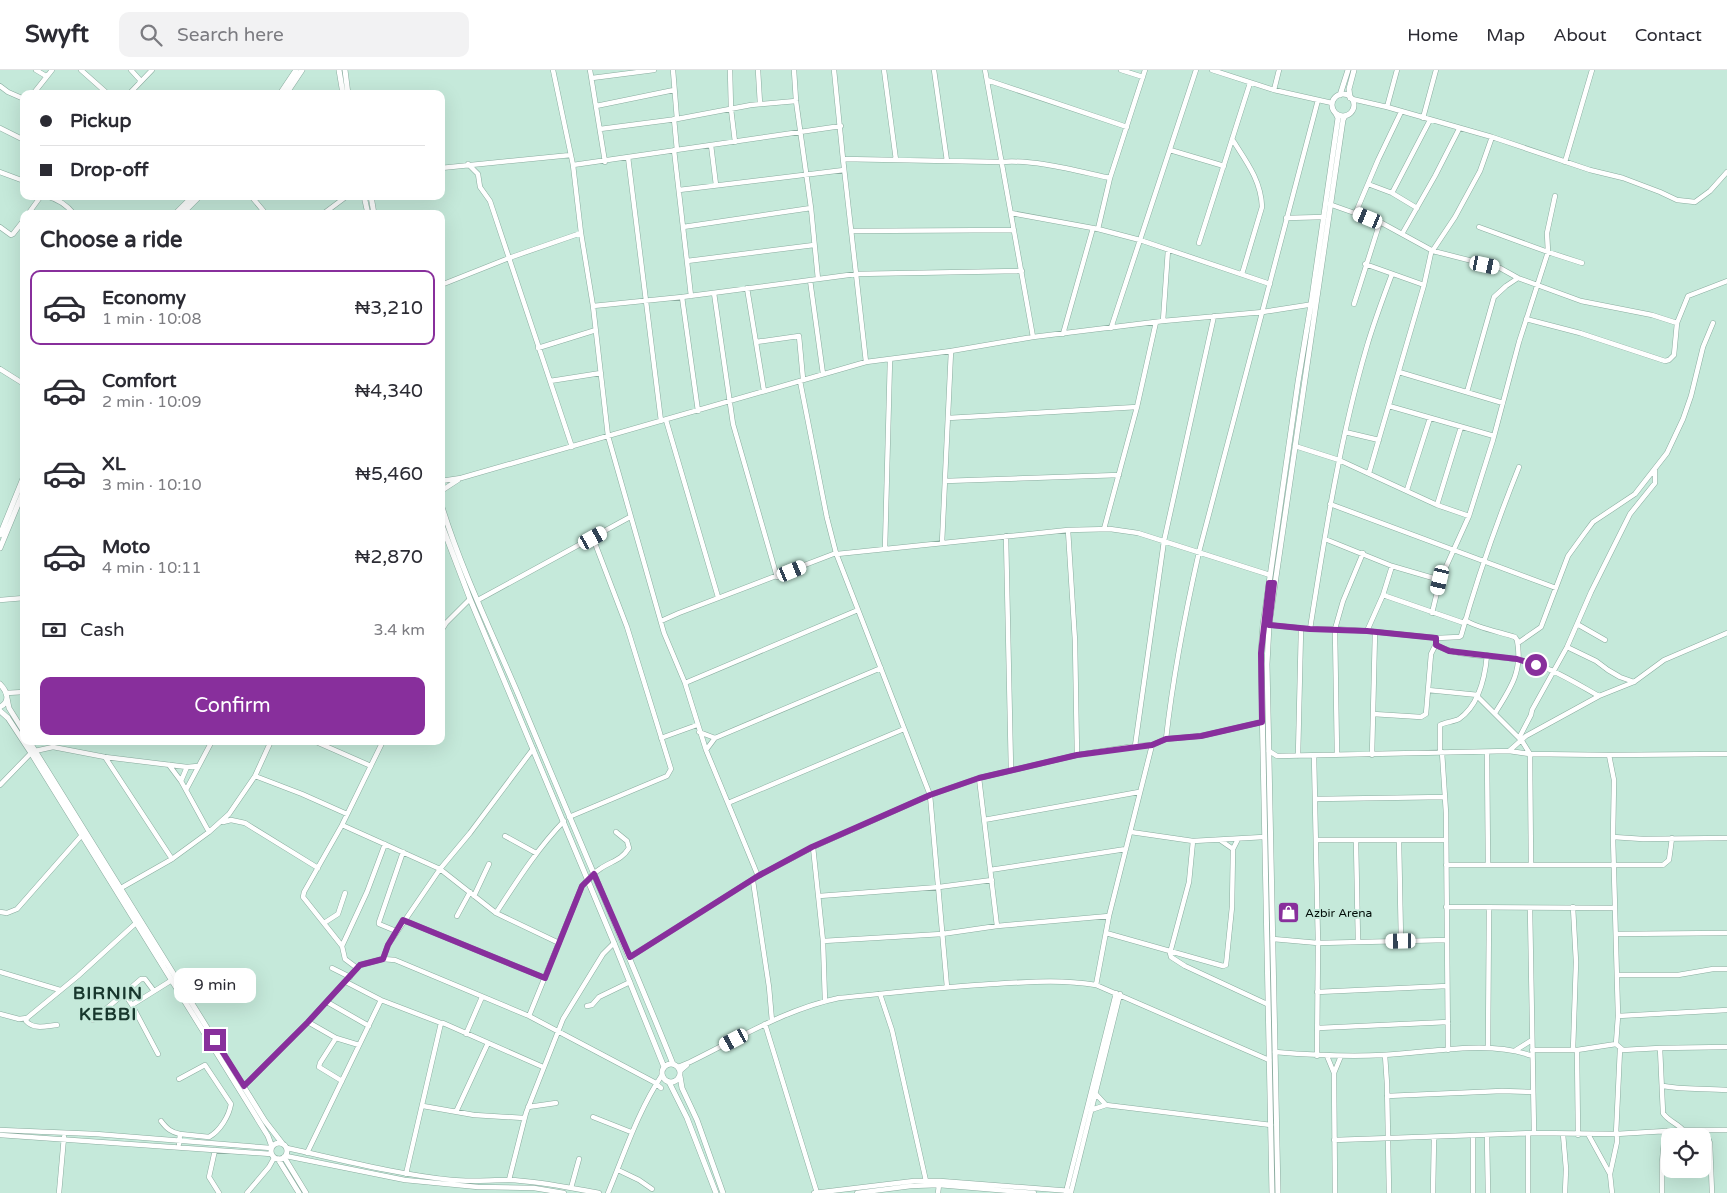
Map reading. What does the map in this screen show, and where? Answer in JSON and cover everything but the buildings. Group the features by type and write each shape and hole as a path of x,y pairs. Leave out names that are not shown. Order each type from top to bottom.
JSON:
{"main road":[{"path":"283,90 296,70"},
{"path":"289,90 302,70"},
{"path":"339,70 342,90"},
{"path":"344,70 347,90"},
{"path":"1278,1193 1273,940 1262,722 1261,653 1295,446 1314,304 1338,118 1333,110 1332,103 1340,94 1348,70"},
{"path":"1351,98 1349,89 1354,70"},
{"path":"1336,114 1345,116 1350,114 1355,103 1346,95 1340,94"},
{"path":"1272,1193 1264,837 1269,763 1267,664 1272,583 1270,575 1298,382 1332,204 1345,116"},
{"path":"179,210 189,200"},
{"path":"186,210 196,200"},
{"path":"0,535 20,486"},
{"path":"0,548 20,500"},
{"path":"445,514 478,600 678,1070 682,1088 697,1120 723,1193"},
{"path":"445,533 470,599 630,982 664,1067 662,1075 669,1082 687,1118 716,1193"},
{"path":"0,684 9,708 20,726"},
{"path":"0,707 6,703 6,696"},
{"path":"0,711 8,718 20,734"},
{"path":"28,745 121,888 271,1130 287,1148 277,1154"},
{"path":"31,745 33,752 82,835 268,1136 299,1193"},
{"path":"664,1067 668,1064 678,1070"},
{"path":"669,1082 676,1081 678,1070"},
{"path":"282,1143 275,1144 277,1154 306,1193"}],"street":[{"path":"36,70 46,76"},
{"path":"36,90 52,70"},
{"path":"81,70 104,90"},
{"path":"131,70 141,81"},
{"path":"132,90 152,70"},
{"path":"553,70 573,165 581,233 593,306 608,436 664,633 685,683 699,732 758,876"},
{"path":"590,70 605,162"},
{"path":"592,78 654,70"},
{"path":"673,70 679,190 691,296"},
{"path":"730,70 731,109 736,142"},
{"path":"758,70 760,104"},
{"path":"794,70 796,101 811,208 818,279"},
{"path":"834,70 866,362"},
{"path":"884,70 896,160"},
{"path":"934,70 947,161"},
{"path":"985,70 1033,337"},
{"path":"1121,70 1143,77"},
{"path":"1063,334 1126,126 1145,70"},
{"path":"1111,328 1196,70"},
{"path":"1212,70 1274,90 1332,103"},
{"path":"1233,78 1234,70"},
{"path":"1274,90 1279,70"},
{"path":"1387,107 1397,70"},
{"path":"1423,118 1436,70"},
{"path":"1565,162 1592,70"},
{"path":"987,80 1126,126"},
{"path":"1199,243 1250,83"},
{"path":"0,86 20,97"},
{"path":"596,106 674,90"},
{"path":"1351,98 1492,138 1642,185 1677,200 1695,202 1710,191 1727,172"},
{"path":"1166,739 1171,692 1199,552 1318,100"},
{"path":"600,129 676,119 760,104 796,101"},
{"path":"1356,212 1378,160 1402,112"},
{"path":"1392,193 1430,120"},
{"path":"573,165 605,162 841,126"},
{"path":"0,128 20,138"},
{"path":"1402,234 1458,129"},
{"path":"1369,473 1433,251 1455,217 1480,172 1492,138"},
{"path":"1232,139 1253,172 1262,202 1242,274"},
{"path":"712,145 716,185"},
{"path":"1170,150 1224,166"},
{"path":"445,167 571,155"},
{"path":"628,157 645,300 664,421 718,597"},
{"path":"843,159 1014,161 1068,169 1110,178"},
{"path":"488,162 481,168 478,174 480,187 490,201 572,447"},
{"path":"468,164 478,174"},
{"path":"679,190 806,173 844,170"},
{"path":"0,172 20,180"},
{"path":"1368,184 1392,193 1417,208"},
{"path":"1432,613 1440,580 1469,516 1494,436 1526,319 1539,285 1548,252 1547,233 1555,196"},
{"path":"58,200 70,210"},
{"path":"254,200 263,210"},
{"path":"328,210 342,200"},
{"path":"1326,204 1332,204 1380,222 1433,251 1500,268 1518,278 1581,301 1652,315 1677,323"},
{"path":"683,226 811,208"},
{"path":"1011,213 1095,229 1140,240 1270,284"},
{"path":"1286,218 1324,217"},
{"path":"1354,304 1365,264 1380,222"},
{"path":"0,227 11,235 20,226"},
{"path":"1479,227 1582,263"},
{"path":"852,231 1014,230"},
{"path":"445,283 509,258 581,233"},
{"path":"688,261 814,245"},
{"path":"1163,321 1168,250"},
{"path":"1365,264 1424,285"},
{"path":"593,306 691,296 856,274 1022,271"},
{"path":"1310,629 1326,539 1330,504 1345,432 1367,345 1392,274"},
{"path":"1466,392 1494,297 1518,278"},
{"path":"810,280 823,374"},
{"path":"1526,319 1665,361 1674,355 1677,323 1688,296 1727,281"},
{"path":"747,288 764,391"},
{"path":"714,293 733,424 777,576"},
{"path":"682,297 698,411"},
{"path":"445,481 664,421 866,362 1033,337 1163,321 1263,312 1314,304"},
{"path":"1135,746 1164,541 1214,316"},
{"path":"1104,529 1137,408 1156,322"},
{"path":"1518,643 1541,627 1568,556 1589,528 1594,522 1635,494 1667,453 1683,419 1704,346 1713,323"},
{"path":"538,348 596,330"},
{"path":"756,342 799,336 802,380 827,518 836,553 930,795 948,987"},
{"path":"942,543 951,350"},
{"path":"885,549 890,359"},
{"path":"0,369 20,382"},
{"path":"1399,372 1503,403"},
{"path":"550,382 601,374"},
{"path":"1389,406 1494,436"},
{"path":"948,418 1137,408"},
{"path":"1407,490 1430,418"},
{"path":"1437,505 1461,427"},
{"path":"1345,432 1379,440"},
{"path":"1295,446 1339,460 1437,505 1469,516"},
{"path":"1269,625 1367,631 1436,638 1459,637 1502,509 1519,467"},
{"path":"1509,751 1520,739 1532,710 1567,647 1591,592 1630,514 1654,483 1655,469"},
{"path":"945,481 1119,475"},
{"path":"445,487 461,478"},
{"path":"1330,504 1556,588"},
{"path":"478,600 630,517"},
{"path":"661,621 718,597 836,553 1068,530 1104,529 1138,533 1270,575"},
{"path":"1068,530 1075,642 1077,755"},
{"path":"1006,536 1012,770"},
{"path":"569,817 667,776 670,769 627,627 593,538"},
{"path":"1326,539 1392,566 1440,580"},
{"path":"1337,755 1334,629 1363,553"},
{"path":"1367,631 1383,595 1392,566"},
{"path":"1383,595 1464,624 1515,637 1518,643 1516,676 1495,713"},
{"path":"0,600 20,598"},
{"path":"445,625 470,599"},
{"path":"685,683 858,610"},
{"path":"1464,624 1472,625"},
{"path":"1577,624 1605,640"},
{"path":"1298,756 1300,628"},
{"path":"1372,755 1375,632"},
{"path":"1520,739 1598,696 1634,682 1664,660 1727,633"},
{"path":"1373,714 1421,717 1426,714 1431,654 1436,645 1436,638"},
{"path":"1436,645 1449,651 1517,659 1555,670 1598,696"},
{"path":"1567,647 1596,661 1616,675 1634,682"},
{"path":"1448,1050 1445,797 1440,725 1457,720 1478,696 1485,674 1487,655"},
{"path":"706,750 715,738 880,668"},
{"path":"1428,690 1478,696 1520,739 1530,754 1531,865"},
{"path":"6,696 20,693"},
{"path":"630,957 753,881 758,876 812,847 930,795 979,778 1077,755 1152,745 1166,739 1201,736 1262,722"},
{"path":"661,738 697,725"},
{"path":"728,803 904,729"},
{"path":"699,732 715,738"},
{"path":"186,790 210,745"},
{"path":"121,888 172,860 221,822 229,814 255,776 268,745"},
{"path":"323,745 371,766"},
{"path":"357,968 345,958 342,946 303,898 304,892 342,825 382,745"},
{"path":"1096,985 1109,916 1152,745"},
{"path":"0,785 33,752 53,747 187,767 198,766"},
{"path":"383,959 396,931 440,868 470,833 533,749"},
{"path":"1268,751 1277,756 1509,751 1530,754 1727,754"},
{"path":"1487,752 1488,865"},
{"path":"1314,755 1317,840 1318,1056"},
{"path":"1609,755 1614,780 1613,837 1618,1016 1616,1044 1620,1049 1617,1142 1610,1174 1612,1193"},
{"path":"105,756 172,860"},
{"path":"1269,763 1277,756"},
{"path":"169,764 181,781 209,832"},
{"path":"181,781 187,767"},
{"path":"255,776 347,814"},
{"path":"979,778 997,926"},
{"path":"984,820 1139,792"},
{"path":"1316,799 1445,797"},
{"path":"221,822 231,820 245,823 318,868"},
{"path":"496,913 550,834 564,821"},
{"path":"342,825 440,868 496,913 559,943"},
{"path":"529,1016 582,886 598,869 617,861 624,856 629,848 628,841 616,832"},
{"path":"1131,832 1193,841 1264,837"},
{"path":"0,912 12,912 17,909 82,835"},
{"path":"505,836 536,853"},
{"path":"1613,837 1643,839 1727,838"},
{"path":"1446,865 1663,865 1667,864 1669,860 1672,838"},
{"path":"1106,933 1170,953 1222,966 1226,965 1232,907 1233,849 1238,839"},
{"path":"1220,840 1233,849"},
{"path":"1317,840 1446,840"},
{"path":"1399,840 1401,941"},
{"path":"1193,841 1190,882 1170,953 1172,958 1267,1004"},
{"path":"1356,841 1358,942"},
{"path":"342,946 367,892 385,844"},
{"path":"812,847 819,896 826,1001"},
{"path":"990,870 1126,849"},
{"path":"396,931 379,924 379,922 403,852"},
{"path":"474,896 489,864"},
{"path":"819,896 939,887 992,880"},
{"path":"753,881 772,1020"},
{"path":"457,916 470,892"},
{"path":"324,923 338,914 345,894"},
{"path":"1446,907 1615,908"},
{"path":"1488,1048 1489,908"},
{"path":"1528,1193 1533,1092 1530,908"},
{"path":"1573,908 1576,962 1575,1050 1578,1134"},
{"path":"823,941 942,934 997,926 1109,916"},
{"path":"403,920 545,978"},
{"path":"0,1014 19,1019 26,1018 78,976 136,923"},
{"path":"1616,934 1727,933"},
{"path":"1273,940 1318,943 1447,940"},
{"path":"509,1180 524,1118 563,1019 603,954 614,943"},
{"path":"244,1086 308,1022 357,968 363,963 383,959 395,960 529,1016 661,1088"},
{"path":"332,968 350,977"},
{"path":"1617,975 1678,975 1714,969 1727,969"},
{"path":"0,972 60,990"},
{"path":"92,1020 143,978 154,991"},
{"path":"132,1005 172,980"},
{"path":"678,1070 772,1020 826,1001 948,987 1046,980 1065,980 1096,985 1269,1060"},
{"path":"346,982 381,1000 443,1023 544,1067"},
{"path":"587,1006 592,1005 599,996 630,982"},
{"path":"1317,992 1447,986"},
{"path":"124,993 158,1054"},
{"path":"880,994 892,1030 926,1181"},
{"path":"1068,1192 1091,1110 1118,994"},
{"path":"1068,1192 1118,994"},
{"path":"466,1034 482,997"},
{"path":"307,1153 381,1000"},
{"path":"327,1002 369,1026"},
{"path":"1618,1016 1727,1010"},
{"path":"26,1018 28,1024 36,1027 57,1025"},
{"path":"308,1022 336,1038 359,1045"},
{"path":"1318,1028 1448,1022"},
{"path":"406,1174 441,1023"},
{"path":"764,1024 815,1193 926,1181 1068,1192"},
{"path":"336,1038 320,1063 320,1067 342,1081"},
{"path":"1516,1050 1532,1040"},
{"path":"456,1112 488,1043"},
{"path":"1532,1050 1575,1050 1616,1044"},
{"path":"1275,1052 1341,1056 1488,1048 1516,1050 1532,1056"},
{"path":"1660,1048 1663,1114 1680,1128"},
{"path":"1620,1049 1727,1048"},
{"path":"1385,1055 1388,1096 1390,1193"},
{"path":"1327,1056 1334,1073"},
{"path":"1335,1193 1334,1073 1341,1056"},
{"path":"161,1121 173,1133 209,1137 226,1117 231,1104 205,1065 179,1079"},
{"path":"608,1193 631,1132 662,1075"},
{"path":"652,1094 669,1082"},
{"path":"1663,1086 1680,1089 1727,1090"},
{"path":"1388,1096 1502,1090 1533,1092"},
{"path":"1095,1093 1106,1105"},
{"path":"528,1107 556,1103"},
{"path":"1091,1110 1106,1105 1270,1125"},
{"path":"423,1106 489,1117 524,1118"},
{"path":"593,1117 631,1132"},
{"path":"0,1130 180,1141 277,1154 356,1168 470,1181 509,1180 599,1193"},
{"path":"1711,1130 1727,1130"},
{"path":"1334,1140 1473,1135 1617,1134 1661,1131"},
{"path":"59,1193 65,1133"},
{"path":"179,1147 180,1134"},
{"path":"1563,1134 1566,1170 1565,1193"},
{"path":"1588,1134 1610,1174"},
{"path":"0,1135 277,1154"},
{"path":"1473,1135 1473,1193"},
{"path":"1487,1135 1488,1193"},
{"path":"1433,1193 1434,1137"},
{"path":"287,1148 405,1180 478,1187 534,1188 564,1193"},
{"path":"215,1150 209,1177 219,1193"},
{"path":"247,1193 269,1167 277,1154"},
{"path":"571,1188 580,1159"},
{"path":"1711,1168 1712,1193"},
{"path":"618,1170 639,1180 652,1189"},
{"path":"1662,1178 1662,1193"},
{"path":"938,1193 939,1185"},
{"path":"857,1193 911,1186 939,1185 980,1191 1034,1193"}],"place":[{"name":"Azbir Arena","path":"1289,913"}],"district":[{"name":"BIRNIN KEBBI","path":"108,1003"}],"route":[{"path":"215,1040 244,1086 308,1022 360,965 383,959 388,945 403,920 545,978 582,886 594,874 630,957 753,881 758,876 812,847 930,795 979,778 1077,755 1152,745 1166,739 1201,736 1262,722 1261,653 1269,583 1274,583 1269,625 1367,631 1436,638 1436,645 1449,651 1517,659 1536,665"}]}
